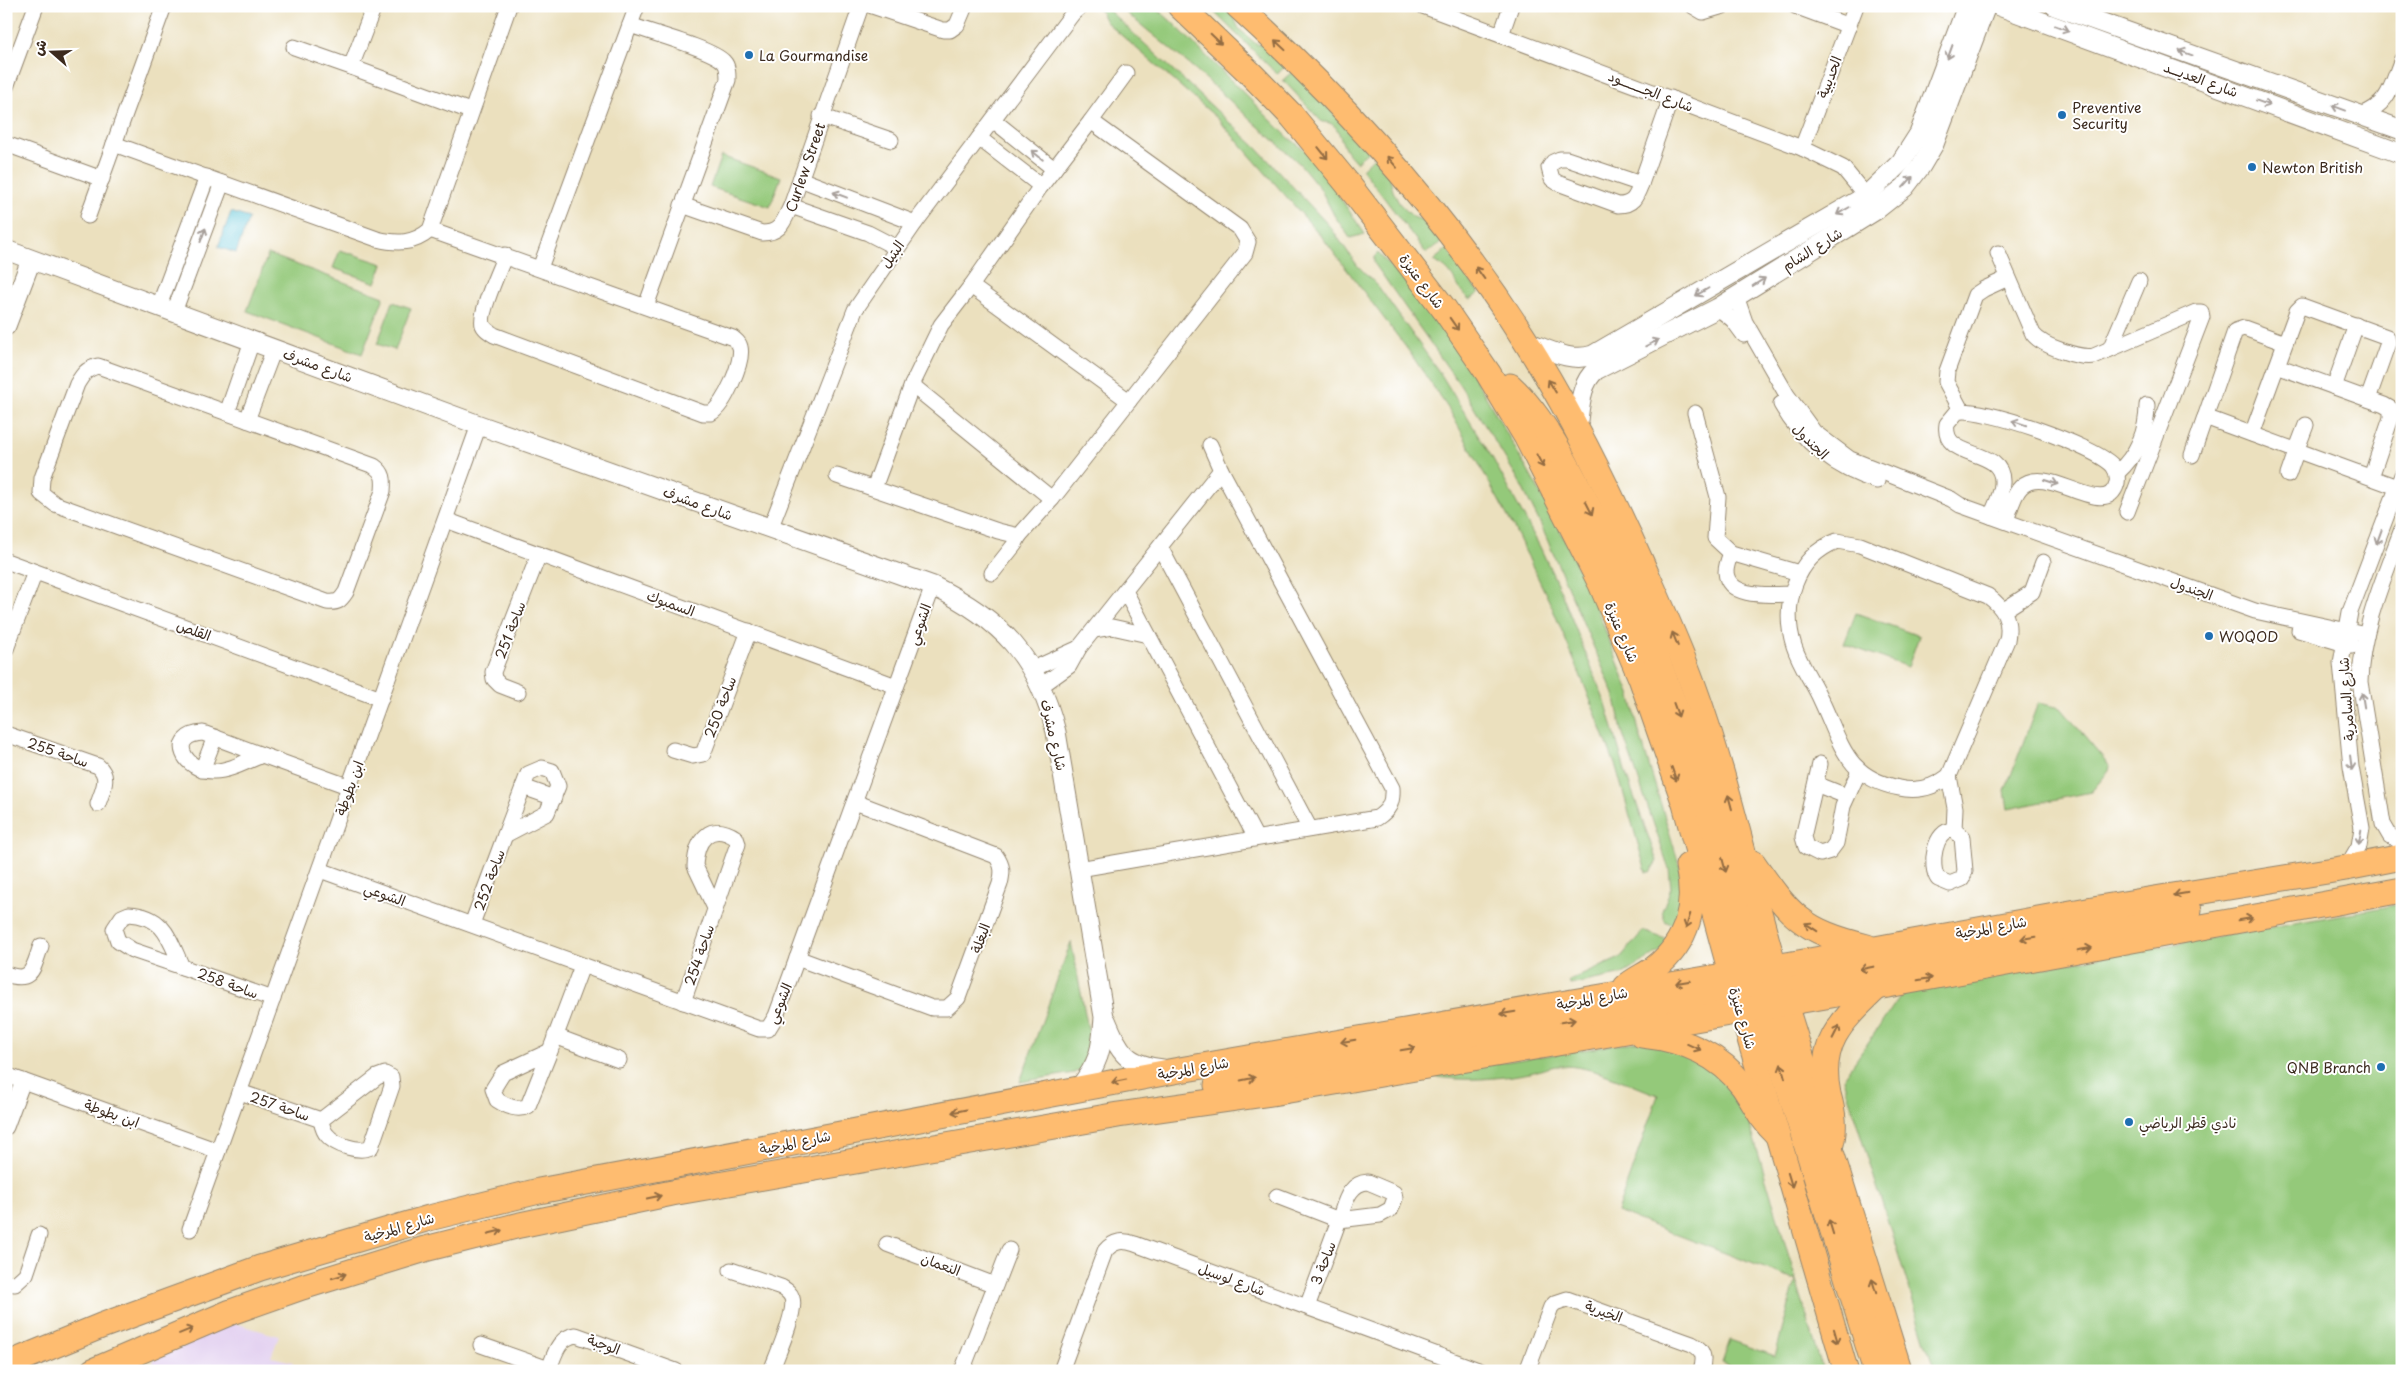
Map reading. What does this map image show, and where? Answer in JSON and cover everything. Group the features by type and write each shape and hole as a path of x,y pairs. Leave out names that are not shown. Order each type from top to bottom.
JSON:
{"highway":[{"name":"شارع عنيزة","path":"1180,6 1250,72 1292,116 1347,183 1444,310 1488,373 1531,444 1601,584 1641,678 1685,804 1758,988"},
{"name":"شارع عنيزة","path":"1238,6 1323,86 1383,152 1458,244 1526,342 1577,428 1631,540 1693,684 1720,766 1743,849 1758,988"},
{"path":"1488,373 1511,386 1534,413 1583,495 1637,608 1660,664 1698,772 1758,988 1895,1370"},
{"path":"1619,993 1666,959 1679,943 1689,920 1693,889 1682,840 1685,804"},
{"path":"1743,849 1775,896 1788,911 1808,926 1832,938 1874,948"},
{"name":"شارع المرخية","path":"93,1371 161,1341 302,1287 425,1249 520,1225 672,1193 1118,1115 1272,1093 1612,1033 1758,988 1874,948 2402,857"},
{"path":"1118,1115 1162,1097 1218,1085 2291,891 2338,869"},
{"name":"شارع المرخية","path":"6,1365 101,1326 260,1268 429,1218 539,1191 1174,1070 1619,993 1758,988 1877,987 2402,890"},
{"path":"1830,1147 1834,1123 1825,1078 1827,1054 1840,1025 1877,987"},
{"path":"1612,1033 1676,1040 1707,1054 1722,1064 1742,1085 1760,1114 1776,1133"},
{"path":"34,1371 74,1350 101,1326"}],"main road":[{"name":"شارع عنيزة","path":"1758,988 1776,1133 1846,1371"},
{"name":"شارع عنيزة","path":"1758,988 1830,1147 1895,1370"}],"street":[{"path":"6,87 36,6"},
{"path":"88,216 164,6"},
{"path":"350,67 374,6"},
{"path":"114,144 377,239 393,243 415,240 430,230 470,112 509,6"},
{"path":"540,268 637,6"},
{"name":"Curlew Street","path":"682,205 762,233 771,233 780,228 791,206 860,6"},
{"path":"872,6 943,30 950,30 957,25 966,6"},
{"name":"شارع الجــــــــود","path":"1423,6 1802,148 1843,168 1866,196"},
{"path":"1501,35 1511,6"},
{"path":"1693,6 1703,12 1723,6"},
{"path":"1795,6 1848,26"},
{"name":"الحديبية","path":"1802,148 1856,6"},
{"name":"شارع الشام","path":"1582,358 1601,351 1866,196 1901,162 1919,134 1967,6"},
{"name":"شارع الشام","path":"1587,379 1596,370 1718,308 1876,210 1909,182 1934,144 1986,6"},
{"name":"شارع العديـــد","path":"1999,6 2402,154"},
{"name":"شارع العديـــد","path":"2055,6 2402,130"},
{"name":"البتيل","path":"770,529 855,310 915,223 1077,8"},
{"path":"630,25 711,53 726,63 728,70 728,80 646,306"},
{"path":"294,47 470,112"},
{"path":"2361,115 2373,111 2383,103 2402,59"},
{"path":"874,488 912,385 941,325 971,286 1041,186 1126,73"},
{"path":"1641,184 1567,159 1553,162 1549,168 1552,179 1558,182 1618,205 1632,202 1641,184 1671,98"},
{"path":"822,116 891,140"},
{"path":"993,120 1054,169"},
{"path":"992,573 1019,536 1052,499 1245,253 1248,242 1240,229 1091,121"},
{"path":"978,138 1041,186"},
{"path":"6,144 102,179"},
{"path":"166,309 208,177"},
{"path":"800,179 915,223"},
{"path":"166,309 222,183"},
{"path":"791,206 868,233 897,248"},
{"path":"868,233 866,223 868,218 871,214 881,210"},
{"path":"430,230 505,255 733,338 739,343 741,349 724,402 718,410 712,413 704,413 494,335 483,326 484,313 505,255"},
{"name":"شارع مشرف","path":"6,250 479,425 933,586 958,599 992,621 1019,648 1037,677 1048,701 1056,732 1104,1017 1100,1056 1091,1074 1078,1089"},
{"path":"1998,253 2037,339 2084,357 2094,356 2110,350 2196,312 2201,312 2202,314 2127,512"},
{"path":"6,326 30,260"},
{"path":"1961,410 1946,382 1947,371 1975,296 1984,289 2008,278"},
{"path":"2110,350 2139,281"},
{"path":"971,286 1129,401"},
{"name":"الجندول","path":"1736,296 1746,322 1787,395 1814,432 1850,459 1951,498 1960,505"},
{"path":"2252,434 2297,311 2302,306 2385,336 2388,340 2368,399"},
{"name":"الجندول","path":"1718,308 1733,320 1743,333 1794,426 1827,458 1868,478 1948,504 1960,505 2255,611 2269,612 2344,638 2364,642"},
{"path":"2334,387 2356,325"},
{"path":"2192,455 2237,330 2244,328 2285,343"},
{"path":"227,413 252,341"},
{"path":"1526,342 1572,358 1582,358"},
{"path":"247,420 274,349"},
{"path":"1577,428 1587,379 1576,378 1573,374 1575,363 1582,358"},
{"path":"98,366 108,368 227,413 374,466 383,476 383,490 346,592 337,602 327,602 55,504 41,493 42,478 77,384 83,373 89,368 98,366"},
{"path":"2277,366 2389,407 2392,415 2371,478"},
{"path":"912,385 1052,499"},
{"path":"2117,473 2138,448 2145,427 2147,405"},
{"path":"1991,516 2002,486 2002,474 1991,460 1956,447 1948,440 1947,424 1952,415 1961,410 1973,410 2006,419 2056,436 2108,461 2117,473 2117,483 2112,492 2098,498 2046,480 2030,481 2017,492 2006,521"},
{"path":"1695,413 1718,497 1715,538 1731,553 1798,573"},
{"path":"2205,418 2371,478 2399,481"},
{"name":"ابن بطوطة","path":"190,1229 479,425"},
{"path":"2288,475 2306,425"},
{"path":"1079,868 1377,818 1387,812 1393,800 1392,788 1221,470 1210,445"},
{"path":"1037,677 1079,648 1221,470"},
{"path":"837,476 998,531 1019,536"},
{"name":"شارع السامرية","path":"2338,869 2359,846 2362,828 2345,718 2341,662 2344,638 2350,612 2399,481"},
{"name":"السمبوك","path":"446,520 896,686"},
{"name":"شارع السامرية","path":"2402,529 2364,642 2360,682 2382,824 2390,836 2402,842"},
{"path":"1837,541 1846,541 1983,594 2004,610 2010,628 2007,640 1949,776 1939,784 1923,789 1905,789 1888,786 1859,772 1841,748 1821,701 1794,646 1790,628 1792,594 1798,573 1805,563 1827,545 1837,541"},
{"path":"1160,547 1310,829"},
{"path":"1731,553 1726,570 1732,584 1740,590 1752,594 1792,594"},
{"name":"ساحة 251","path":"518,692 500,685 494,679 493,672 539,554"},
{"name":"القلص","path":"6,561 382,699"},
{"path":"2004,610 2032,592 2043,562"},
{"path":"6,649 35,572"},
{"name":"الشوعي","path":"320,870 759,1029 768,1029 776,1016 933,586"},
{"path":"1124,591 1256,838"},
{"path":"1094,630 1112,627 1148,635"},
{"name":"ساحة 250","path":"673,750 693,756 703,754 748,631"},
{"path":"262,755 224,770 202,770 190,765 184,759 183,744 194,734 203,733 350,787"},
{"name":"ساحة 255","path":"6,734 98,766 104,773 106,782 98,804"},
{"path":"202,770 215,738"},
{"path":"1820,764 1803,837 1806,847 1815,853 1830,851 1836,843 1840,816 1846,796 1859,772"},
{"name":"ساحة 252","path":"472,924 505,835 528,774 536,769 546,768 556,776 558,786 547,813 505,835"},
{"path":"1949,776 1954,797 1954,830"},
{"path":"1816,784 1846,796"},
{"path":"523,787 554,798"},
{"name":"البغلة","path":"797,958 932,1008 947,1008 958,998 1003,872 1001,863 996,856 855,802"},
{"name":"ساحة 254","path":"683,1002 715,908"},
{"path":"6,974 18,978 26,977 32,972 41,946"},
{"path":"550,1051 582,966"},
{"name":"ساحة 258","path":"182,967 273,999"},
{"name":"شارع مشرف","path":"1104,1017 1122,1053 1133,1062 1146,1067 1174,1070"},
{"path":"555,1036 619,1060"},
{"name":"ساحة 257","path":"385,1074 391,1077 391,1092 371,1146 360,1150 333,1140 325,1133 321,1120 376,1077 385,1074"},
{"name":"ابن بطوطة","path":"6,1075 218,1152"},
{"path":"6,1126 23,1081"},
{"name":"ساحة 257","path":"240,1092 321,1120"},
{"name":"ساحة 3","path":"1277,1196 1339,1220 1307,1307"},
{"path":"6,1283 15,1284 23,1279 40,1235"},
{"name":"شارع لوسيل","path":"1061,1371 1105,1251 1109,1246 1119,1241 1135,1244 1482,1371"},
{"name":"النعمان","path":"887,1244 995,1284"},
{"path":"962,1371 1008,1250"},
{"path":"731,1270 781,1287 788,1291 792,1299 793,1307 771,1371"},
{"name":"الخيرية","path":"1528,1371 1551,1307 1555,1302 1567,1299 1692,1344 1703,1354 1704,1360 1701,1371"},
{"name":"الوجبة","path":"481,1345 549,1370 558,1346 563,1340 576,1335 649,1366 676,1371"},
{"path":"132,1371 161,1341"}],"shaded area":[{"path":"231,1322 279,1336 271,1357 293,1362 290,1371 150,1371 154,1360"}],"green space":[{"path":"1094,6 1104,6 1257,148 1331,228 1357,265 1378,286 1442,376 1493,459 1540,547 1561,592 1607,707 1626,774 1657,861 1650,872 1646,872 1616,767 1552,607 1515,530 1450,411 1408,350 1322,237 1217,118 1106,22 1100,10"},
{"path":"1118,6 1154,6 1172,22 1289,138 1305,150 1315,161 1365,234 1350,238 1334,215 1320,188 1300,164 1196,70"},
{"path":"1208,6 1223,6 1233,15 1239,29 1256,44 1267,46 1287,65 1277,74"},
{"path":"1293,71 1369,151 1356,162 1346,150 1335,126 1322,122 1283,80"},
{"path":"721,156 781,177 770,207 710,187"},
{"path":"1374,157 1390,177 1393,191 1399,203 1413,217 1425,221 1442,242 1426,253 1362,169"},
{"path":"1447,249 1479,293 1470,300 1460,289 1451,274 1433,261"},
{"path":"340,250 383,264 376,283 333,268"},
{"path":"1378,253 1431,310 1485,395 1554,517 1597,609 1631,696 1639,732 1685,884 1678,928 1665,921 1662,911 1671,888 1669,869 1622,731 1614,694 1540,523 1518,479 1460,385 1374,263 1374,257"},
{"path":"268,254 384,297 362,354 247,311"},
{"path":"393,302 411,308 395,350 377,344"},
{"path":"1856,613 1919,636 1908,667 1844,644"},
{"path":"2038,703 2061,708 2110,766 2109,771 2091,792 2008,809 2005,791"},
{"name":"نادي قطر الرياضي","path":"2402,904 2402,1371 1935,1371 1843,1079 1903,992"},
{"path":"1643,931 1671,941 1660,951 1623,974 1570,985 1569,981 1620,958"},
{"path":"1071,942 1092,1049 1086,1066 1074,1073 1020,1082"},
{"path":"1648,1040 1713,1063 1743,1102 1796,1280 1617,1212 1658,1095 1610,1076 1572,1067 1556,1066 1530,1073 1493,1078 1456,1079 1431,1076 1484,1065"},
{"path":"1796,1280 1823,1371 1742,1371 1722,1363 1730,1340 1775,1356"}],"water":[{"path":"231,212 249,218 236,253 218,247"}],"place":[{"name":"La Gourmandise","path":"749,55"},
{"name":"Preventive Security","path":"2062,115"},
{"name":"Newton British","path":"2252,167"},
{"name":"WOQOD","path":"2209,636"},
{"name":"QNB Branch","path":"2381,1067"},
{"name":"نادي قطر الرياضي","path":"2129,1122"}]}
